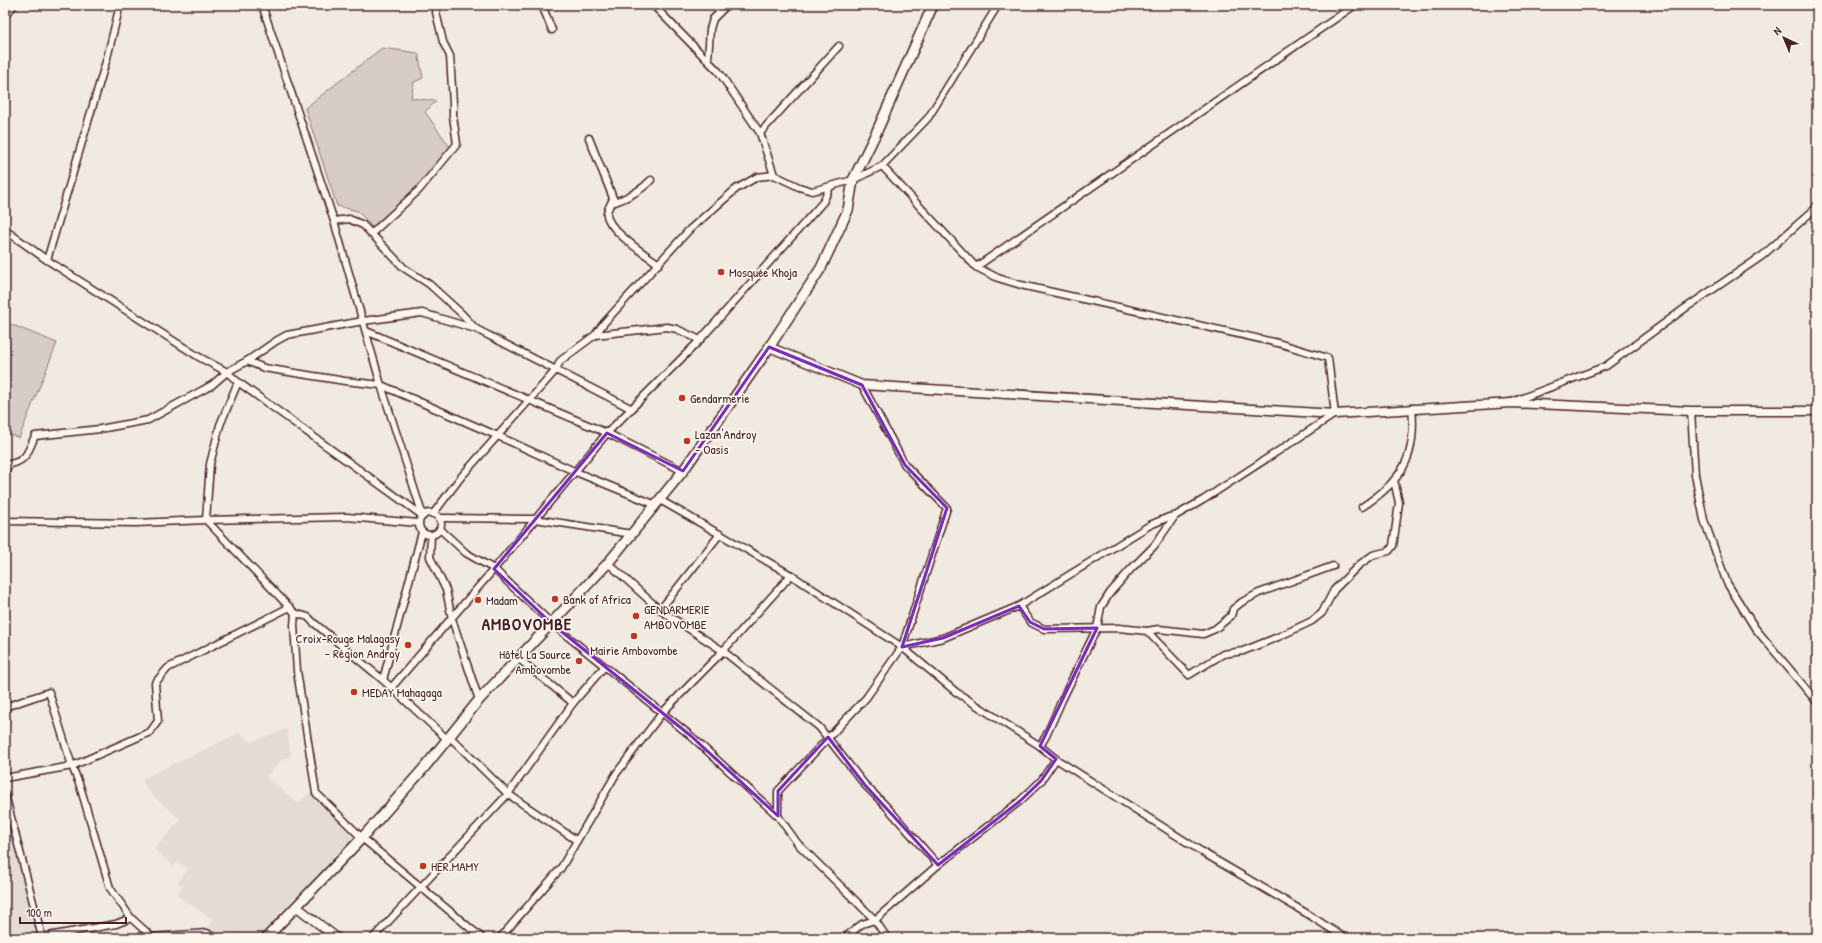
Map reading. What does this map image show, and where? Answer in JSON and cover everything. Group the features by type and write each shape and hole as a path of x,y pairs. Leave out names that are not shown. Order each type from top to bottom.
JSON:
{"main road":[{"path":"266,938 362,838 449,738 479,700 608,563 683,471 770,347 821,268 848,210 853,180 877,131 933,5"}],"street":[{"path":"5,16 14,5"},
{"path":"48,260 107,58 120,5"},
{"path":"262,5 334,221 381,385 423,516 419,523 422,532 383,680"},
{"path":"371,234 419,190 457,144 452,116 453,103 450,56 443,42 436,12 438,5"},
{"path":"542,5 552,30"},
{"path":"653,5 720,72 760,133 774,175"},
{"path":"708,60 710,29 713,19 727,5"},
{"path":"5,230 48,260 199,357 227,372 238,382 423,516 433,514 461,477 556,370 560,361 595,335 604,323 690,230 736,189 757,177 774,175 799,187 812,190 830,187 853,180 882,166 928,118 998,5"},
{"path":"976,267 1355,5"},
{"path":"760,133 839,46"},
{"path":"589,138 613,198 606,214 609,221 620,233 659,264"},
{"path":"882,166 976,267 998,278 1021,285 1278,343 1328,358 1335,414"},
{"path":"612,203 624,199 643,189 651,180"},
{"path":"391,688 494,570 534,519 576,472 607,433 700,340 823,202 830,187"},
{"path":"1511,403 1606,366 1684,309 1762,256 1817,208"},
{"path":"334,221 349,220 363,225 404,268 429,284 476,329"},
{"path":"5,472 10,464 18,463 24,459 35,436 100,429 148,420 212,385 227,372 247,362 287,335 363,321 422,313 476,329 632,409"},
{"path":"595,335 667,327 677,329 700,340"},
{"path":"366,331 607,433 683,471"},
{"path":"770,347 862,385 1335,414 1511,403 1691,411 1817,411"},
{"path":"247,362 264,368 345,381 381,385 576,472 658,502 720,534 791,575 902,647 956,692 1040,746 1056,760 1207,855 1306,913 1345,938"},
{"path":"238,382 220,425 210,464 206,520 290,608 296,613 308,617 383,680 449,738 508,794 576,840"},
{"path":"778,816 778,791 866,698 902,647 947,508 905,465 862,385"},
{"path":"1362,507 1381,495 1406,466 1412,445 1412,408"},
{"path":"1691,411 1695,475 1704,520 1727,583 1755,628 1817,702"},
{"path":"902,647 943,638 1019,606 1150,525 1175,516 1204,500 1335,414"},
{"path":"1147,631 1189,675 1223,654 1243,651 1312,621 1322,613 1334,590 1358,565 1372,555 1389,551 1394,546 1399,503 1394,480"},
{"path":"433,514 439,518 534,519 632,534"},
{"path":"1040,746 1098,628 1101,607 1110,593 1131,568 1154,546 1175,516"},
{"path":"5,521 136,523 347,517 419,523"},
{"path":"422,532 431,535 436,533 440,529 441,525 439,518"},
{"path":"440,529 466,553 494,570 551,623 691,736 778,816 798,844 875,920 887,938"},
{"path":"660,610 720,534"},
{"path":"431,535 430,557 446,590 452,619 479,700"},
{"path":"608,563 660,610 723,651 819,727 865,785 886,806 938,865"},
{"path":"1019,606 1030,622 1044,629 1098,628 1147,631 1159,629 1203,634 1215,629 1231,616 1234,609 1242,602 1259,593 1333,566"},
{"path":"500,938 546,886 569,855 576,840 616,774 662,713 723,651 791,575"},
{"path":"5,778 72,766 150,732 158,721 155,683 168,668 290,608"},
{"path":"296,613 294,626 297,671 316,792 362,838 482,938"},
{"path":"519,659 573,703"},
{"path":"373,938 508,794 573,703 604,667"},
{"path":"5,707 49,692 72,766 80,786 110,888 131,918 152,937 207,933 214,938"},
{"path":"844,938 862,924 875,920 938,865 1020,801 1041,781 1056,760"},
{"path":"5,794 40,938 116,924 131,918"},
{"path":"297,907 337,938"}],"highlighted area":[{"path":"769,347 862,385 905,465 947,508 902,647 943,638 1019,606 1030,622 1044,629 1097,628 1040,746 1056,759 1041,781 1020,801 938,865 865,785 828,737 778,791 778,816 691,736 551,623 494,569 607,433 683,471"}],"shaded area":[{"path":"382,48 418,53 423,78 414,82 411,98 436,101 425,112 450,147 418,187 372,227 358,211 337,206 305,108"},
{"path":"5,322 57,343 19,438 5,432"},
{"path":"287,729 291,757 282,759 266,777 299,804 310,792 357,841 309,888 306,886 256,938 218,938 207,931 213,920 177,895 183,886 178,883 188,869 178,862 174,866 154,849 181,820 148,791 142,779 239,733 250,742"},
{"path":"5,807 42,938 5,938"}],"place":[{"name":"Mosquée Khoja","path":"721,272"},
{"name":"Gendarmerie","path":"682,398"},
{"name":"Lazan'Androy - Oasis","path":"687,441"},
{"name":"Bank of Africa","path":"555,599"},
{"name":"Madam","path":"478,600"},
{"name":"GENDARMERIE AMBOVOMBE","path":"636,616"},
{"name":"Mairie Ambovombe","path":"634,636"},
{"name":"Croix-Rouge Malagasy - Région Androy","path":"408,645"},
{"name":"Hôtel La Source Ambovombe","path":"579,661"},
{"name":"MEDAY Mahagaga","path":"354,692"},
{"name":"HER.MAMY","path":"423,866"}],"district":[{"name":"AMBOVOMBE","path":"527,624"}]}
